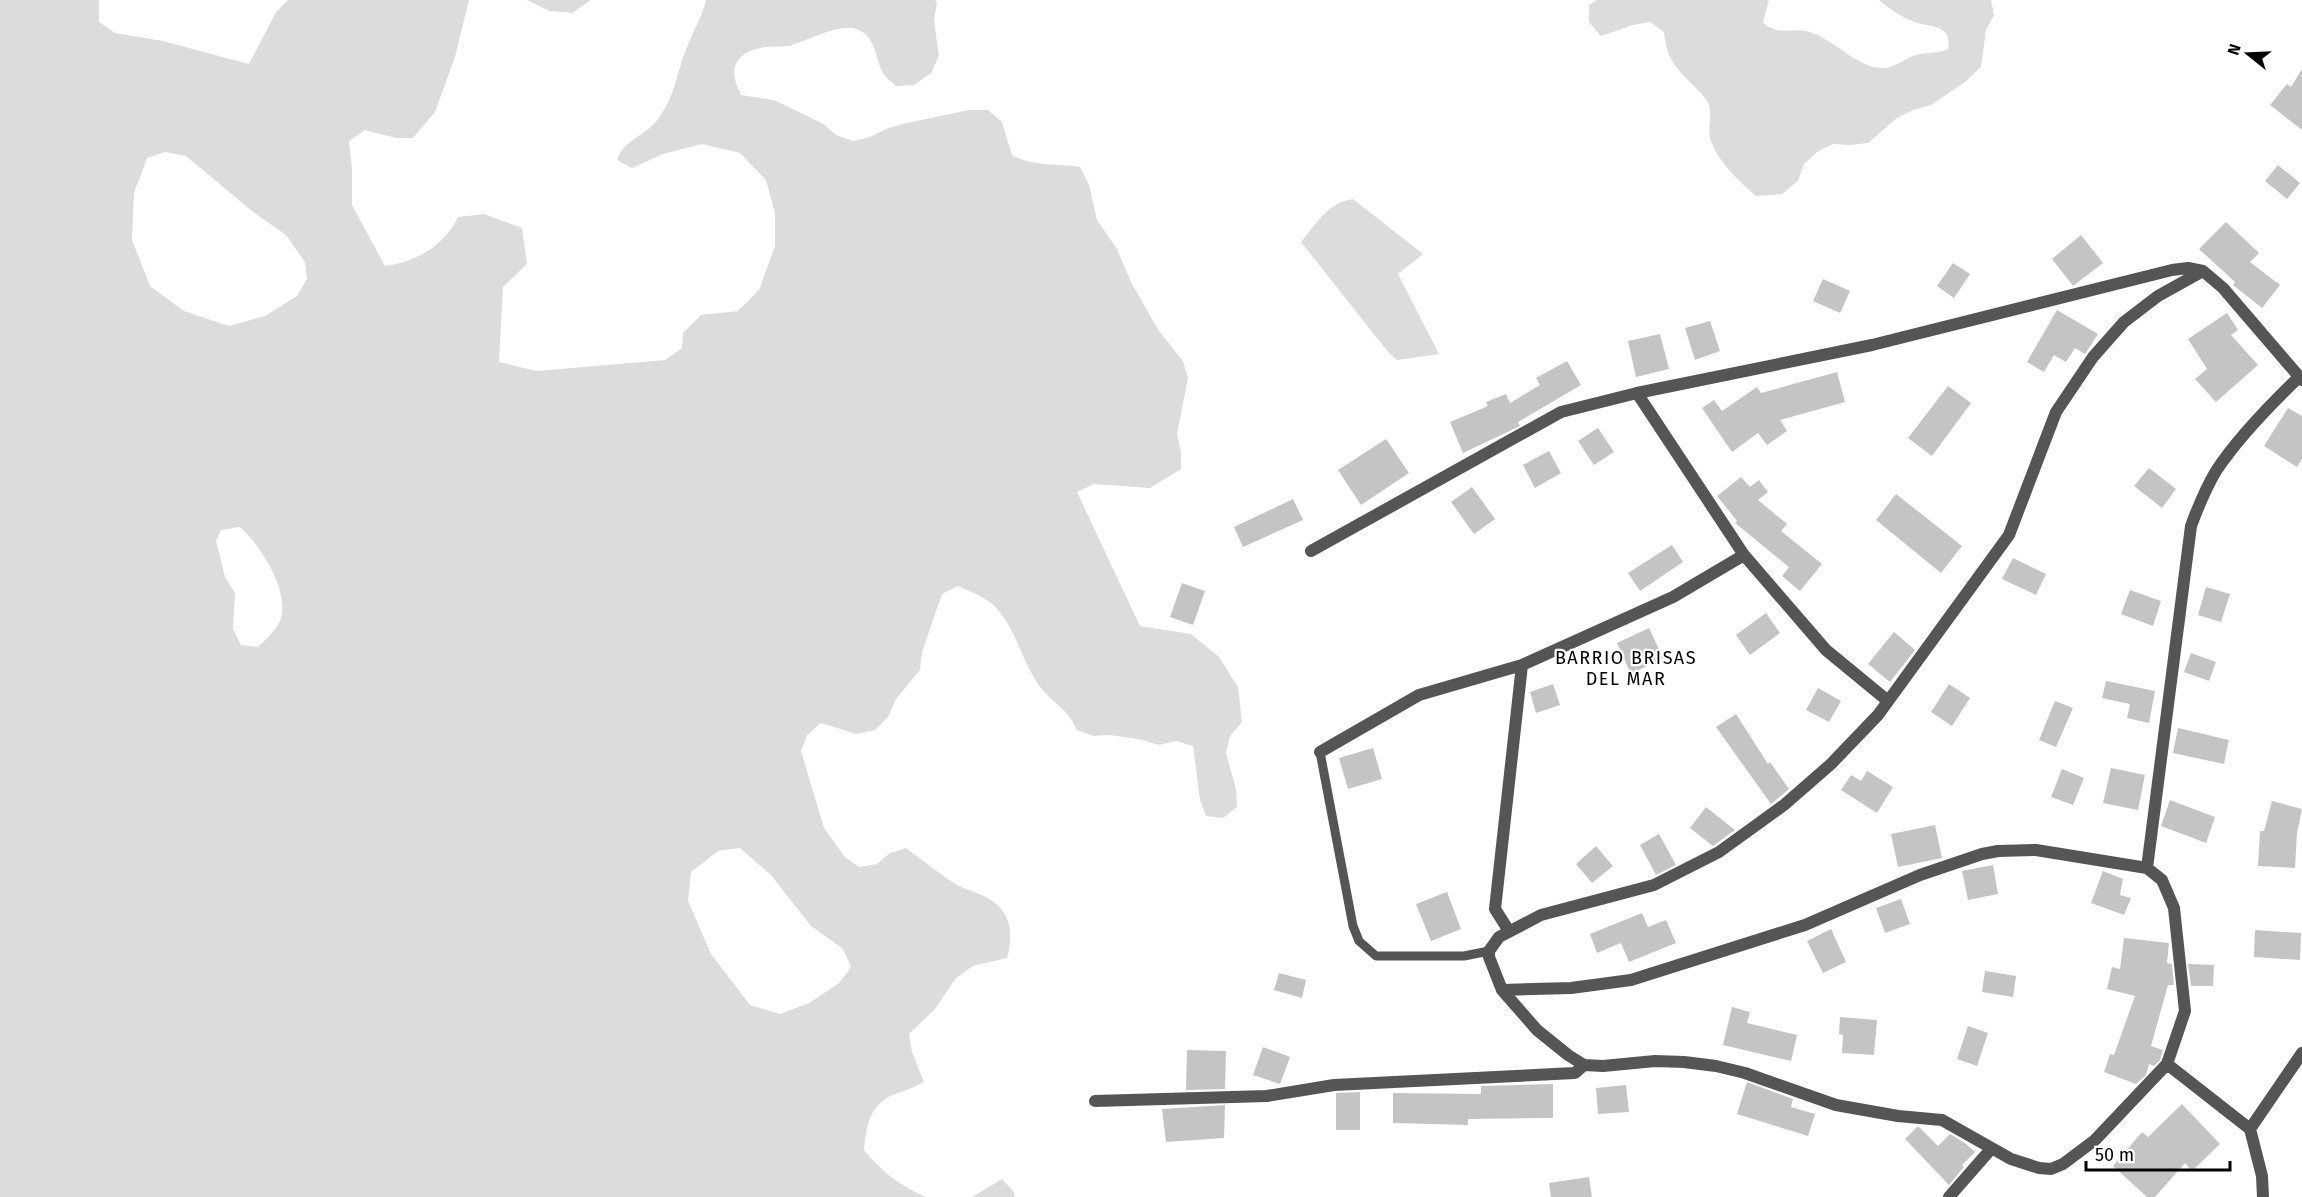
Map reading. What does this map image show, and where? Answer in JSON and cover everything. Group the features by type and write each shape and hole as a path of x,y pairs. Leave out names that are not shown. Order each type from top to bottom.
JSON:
{"street":[{"path":"1311,551 1561,412 1637,393 1872,345 2172,270 2188,268 2203,271 2223,288 2300,379 2268,407 2217,471 2191,526 2147,868"},
{"path":"1502,990 1571,988 1631,980 1805,925 1920,875 1982,854 1998,851 2036,850 2147,868 2162,880 2174,908 2185,1011 2168,1064 2095,1140 2063,1164 2051,1169 2039,1168 2011,1159 1942,1120 1898,1116 1836,1105 1745,1073 1716,1066 1655,1061 1603,1066 1584,1065 1568,1056 1537,1030 1502,990 1489,957 1489,951 1499,937 1540,915 1654,885 1719,852 1784,805 1832,765 1888,701 2008,535 2056,412 2093,357 2132,316 2158,296 2203,271"},
{"path":"1637,393 1744,555 1826,650 1888,701"},
{"path":"1320,752 1419,695 1522,665 1673,597 1744,555"},
{"path":"1509,931 1496,909 1522,665"},
{"path":"2250,1129 2302,1053"},
{"path":"2168,1064 2250,1129 2262,1176 2263,1197"},
{"path":"1095,1101 1267,1096 1334,1085 1575,1073 1584,1065"},
{"path":"1949,1197 1991,1149"}],"lane":[{"path":"1320,752 1353,926 1363,947 1376,956 1464,956 1489,951"}],"shaded area":[{"path":"0,0 99,0 99,22 115,33 163,41 249,64 276,12 288,0 469,0 455,57 435,112 413,138 396,138 365,130 349,141 352,205 385,266 408,261 428,251 445,236 458,217 484,214 522,228 527,264 503,287 499,362 537,371 665,360 682,348 683,333 701,315 738,311 759,290 775,246 775,213 766,180 740,153 702,144 663,154 632,168 617,160 624,148 653,125 664,110 706,0 935,0 937,3 934,20 939,56 931,73 914,85 896,86 880,68 875,50 865,34 852,28 843,28 789,46 766,47 747,53 741,57 735,69 737,85 741,95 774,100 822,123 836,135 853,141 902,124 969,110 988,110 1002,122 1012,155 1037,163 1080,167 1089,185 1097,220 1117,249 1131,282 1159,331 1183,361 1188,378 1177,434 1181,452 1181,469 1150,488 1094,484 1077,492 1140,626 1191,634 1219,657 1238,687 1242,722 1230,736 1226,753 1236,789 1237,807 1223,818 1206,816 1200,800 1193,746 1176,741 1159,745 1110,735 1093,736 1077,730 1069,716 1046,694 1034,678 1013,633 1000,612 987,600 958,586 942,594 922,652 920,670 896,699 888,717 875,730 856,734 821,723 807,735 801,751 824,828 845,857 859,867 877,864 890,853 906,848 956,884 994,902 1001,908 1008,923 1010,940 1007,958 973,966 956,978 935,1009 909,1034 912,1052 924,1082 885,1099 874,1110 868,1125 864,1150 892,1178 926,1197 0,1197","holes":["165,152 186,156 252,211 286,235 305,262 307,279 297,296 265,316 229,326 184,311 150,286 132,240 134,193 147,158","240,527 264,556 277,581 281,594 281,618 275,630 258,647 241,645 233,629 235,593 225,577 216,541 221,530","740,848 771,875 811,926 843,949 851,967 839,983 809,1003 780,1014 750,1005 711,954 688,901 691,872 718,851"]},
{"path":"527,0 591,0 572,13 549,11"},
{"path":"1597,0 1769,0 1763,22 1773,29 1806,31 1827,40 1865,64 1886,68 1916,55 1948,49 1949,41 1947,35 1938,28 1908,19 1894,12 1879,0 1991,0 1994,15 1986,30 1981,67 1965,82 1931,105 1897,118 1868,143 1833,144 1817,152 1804,164 1798,181 1782,194 1756,196 1717,154 1710,138 1708,103 1673,62 1667,50 1664,32 1650,22 1601,36 1589,22 1589,5"},
{"path":"1353,199 1423,254 1398,274 1439,354 1397,360 1388,352 1301,242 1329,209"},
{"path":"1002,1179 1014,1192 1015,1197 972,1197"}],"building":[{"path":"2302,69 2302,130 2270,105 2287,84 2291,87"},
{"path":"2278,165 2300,183 2287,199 2265,181"},
{"path":"2226,222 2259,253 2250,262 2280,285 2262,308 2233,285 2235,282 2199,249"},
{"path":"2081,235 2103,263 2073,286 2052,259"},
{"path":"1953,263 1970,274 1954,298 1937,286"},
{"path":"1823,279 1850,291 1840,313 1813,301"},
{"path":"2057,310 2098,334 2085,354 2075,348 2066,362 2054,355 2044,372 2027,362"},
{"path":"2227,313 2238,330 2231,335 2258,365 2216,402 2195,379 2207,369 2188,339"},
{"path":"1710,321 1720,351 1695,360 1685,328"},
{"path":"1660,334 1669,369 1636,377 1628,341"},
{"path":"1567,361 1581,385 1518,422 1520,426 1463,453 1450,422 1488,406 1486,402 1506,394 1510,403 1540,385 1536,378"},
{"path":"1837,372 1845,402 1780,420 1787,431 1767,445 1758,433 1732,452 1702,408 1714,400 1722,411 1757,387 1761,393"},
{"path":"1948,386 1971,403 1932,456 1908,438"},
{"path":"2288,408 2302,416 2302,459 2297,467 2264,446"},
{"path":"1598,428 1614,452 1594,465 1578,441"},
{"path":"1386,439 1409,473 1361,505 1338,470"},
{"path":"1549,451 1561,473 1535,488 1523,465"},
{"path":"2149,468 2176,489 2162,508 2134,486"},
{"path":"1741,477 1750,487 1759,480 1768,492 1758,500 1787,524 1781,531 1822,564 1800,591 1782,576 1789,567 1735,523 1737,521 1717,496"},
{"path":"1472,487 1495,519 1474,534 1451,502"},
{"path":"1896,494 1962,546 1941,573 1876,520"},
{"path":"1293,499 1303,520 1243,547 1234,527"},
{"path":"1672,545 1683,562 1640,591 1628,573"},
{"path":"2013,558 2046,574 2036,595 2002,579"},
{"path":"1182,583 1205,591 1193,625 1170,617"},
{"path":"2206,587 2230,594 2221,622 2198,615"},
{"path":"2130,590 2161,601 2153,626 2121,614"},
{"path":"1766,613 1780,633 1750,655 1736,635"},
{"path":"1649,628 1663,658 1631,674 1617,643"},
{"path":"1894,632 1915,650 1890,682 1868,664"},
{"path":"2191,653 2216,662 2209,681 2184,672"},
{"path":"2106,681 2155,691 2149,723 2127,718 2130,704 2102,698"},
{"path":"1553,684 1560,705 1536,713 1530,692"},
{"path":"1949,684 1970,698 1952,726 1931,712"},
{"path":"1818,688 1841,701 1829,722 1806,710"},
{"path":"2055,701 2073,708 2056,747 2039,740"},
{"path":"1736,714 1768,764 1770,762 1789,789 1771,804 1716,727"},
{"path":"2178,728 2229,740 2224,764 2173,753"},
{"path":"1373,748 1382,779 1348,789 1339,758"},
{"path":"2111,768 2145,775 2138,810 2103,803"},
{"path":"2062,769 2084,778 2073,805 2051,797"},
{"path":"1867,771 1893,787 1877,813 1841,790 1851,775 1861,781"},
{"path":"2170,800 2215,817 2206,843 2161,826"},
{"path":"2272,801 2302,809 2297,833 2295,868 2258,866 2260,831 2264,831"},
{"path":"1706,807 1735,830 1713,846 1690,828"},
{"path":"1935,825 1942,858 1898,867 1891,834"},
{"path":"1659,834 1676,865 1656,875 1640,845"},
{"path":"1596,846 1613,866 1592,883 1576,864"},
{"path":"1993,865 1998,894 1968,900 1962,871"},
{"path":"2103,871 2123,879 2120,895 2131,898 2124,915 2091,903"},
{"path":"1447,892 1461,929 1431,941 1416,904"},
{"path":"1901,899 1910,924 1885,933 1876,908"},
{"path":"1642,913 1648,927 1666,920 1676,943 1629,962 1621,943 1597,953 1590,934"},
{"path":"1831,929 1846,962 1823,973 1807,941"},
{"path":"2255,930 2301,933 2300,960 2254,957"},
{"path":"2124,938 2169,943 2167,963 2172,964 2174,985 2168,985 2151,1046 2163,1050 2160,1060 2154,1066 2149,1064 2146,1075 2136,1084 2104,1072 2110,1054 2114,1055 2135,996 2107,989 2112,967 2120,969"},
{"path":"2188,964 2214,965 2213,986 2191,986"},
{"path":"1985,971 2016,976 2013,997 1982,992"},
{"path":"1279,973 1306,980 1302,998 1274,990"},
{"path":"1732,1007 1750,1012 1747,1023 1797,1035 1791,1061 1723,1045"},
{"path":"1840,1017 1877,1020 1874,1055 1842,1053 1843,1035 1839,1034"},
{"path":"1968,1026 1988,1033 1977,1066 1957,1059"},
{"path":"1263,1047 1290,1057 1280,1084 1253,1075"},
{"path":"1187,1050 1226,1051 1225,1089 1186,1090"},
{"path":"1747,1082 1793,1099 1791,1107 1815,1114 1808,1136 1737,1114"},
{"path":"1553,1084 1553,1118 1468,1119 1468,1125 1393,1123 1393,1093 1481,1094 1481,1086"},
{"path":"1626,1085 1629,1112 1598,1114 1596,1088"},
{"path":"1360,1092 1360,1130 1336,1130 1336,1093"},
{"path":"2182,1104 2220,1144 2192,1171 2185,1163 2155,1197 2147,1197 2113,1166 2142,1132 2148,1137"},
{"path":"1225,1105 1224,1138 1166,1142 1162,1109"},
{"path":"1918,1126 1938,1146 1950,1134 1975,1152 1962,1165 1964,1167 1949,1185 1905,1139"},
{"path":"1589,1177 1592,1197 1551,1197 1549,1183"}],"district":[{"name":"BARRIO BRISAS DEL MAR","path":"1626,668"}]}
